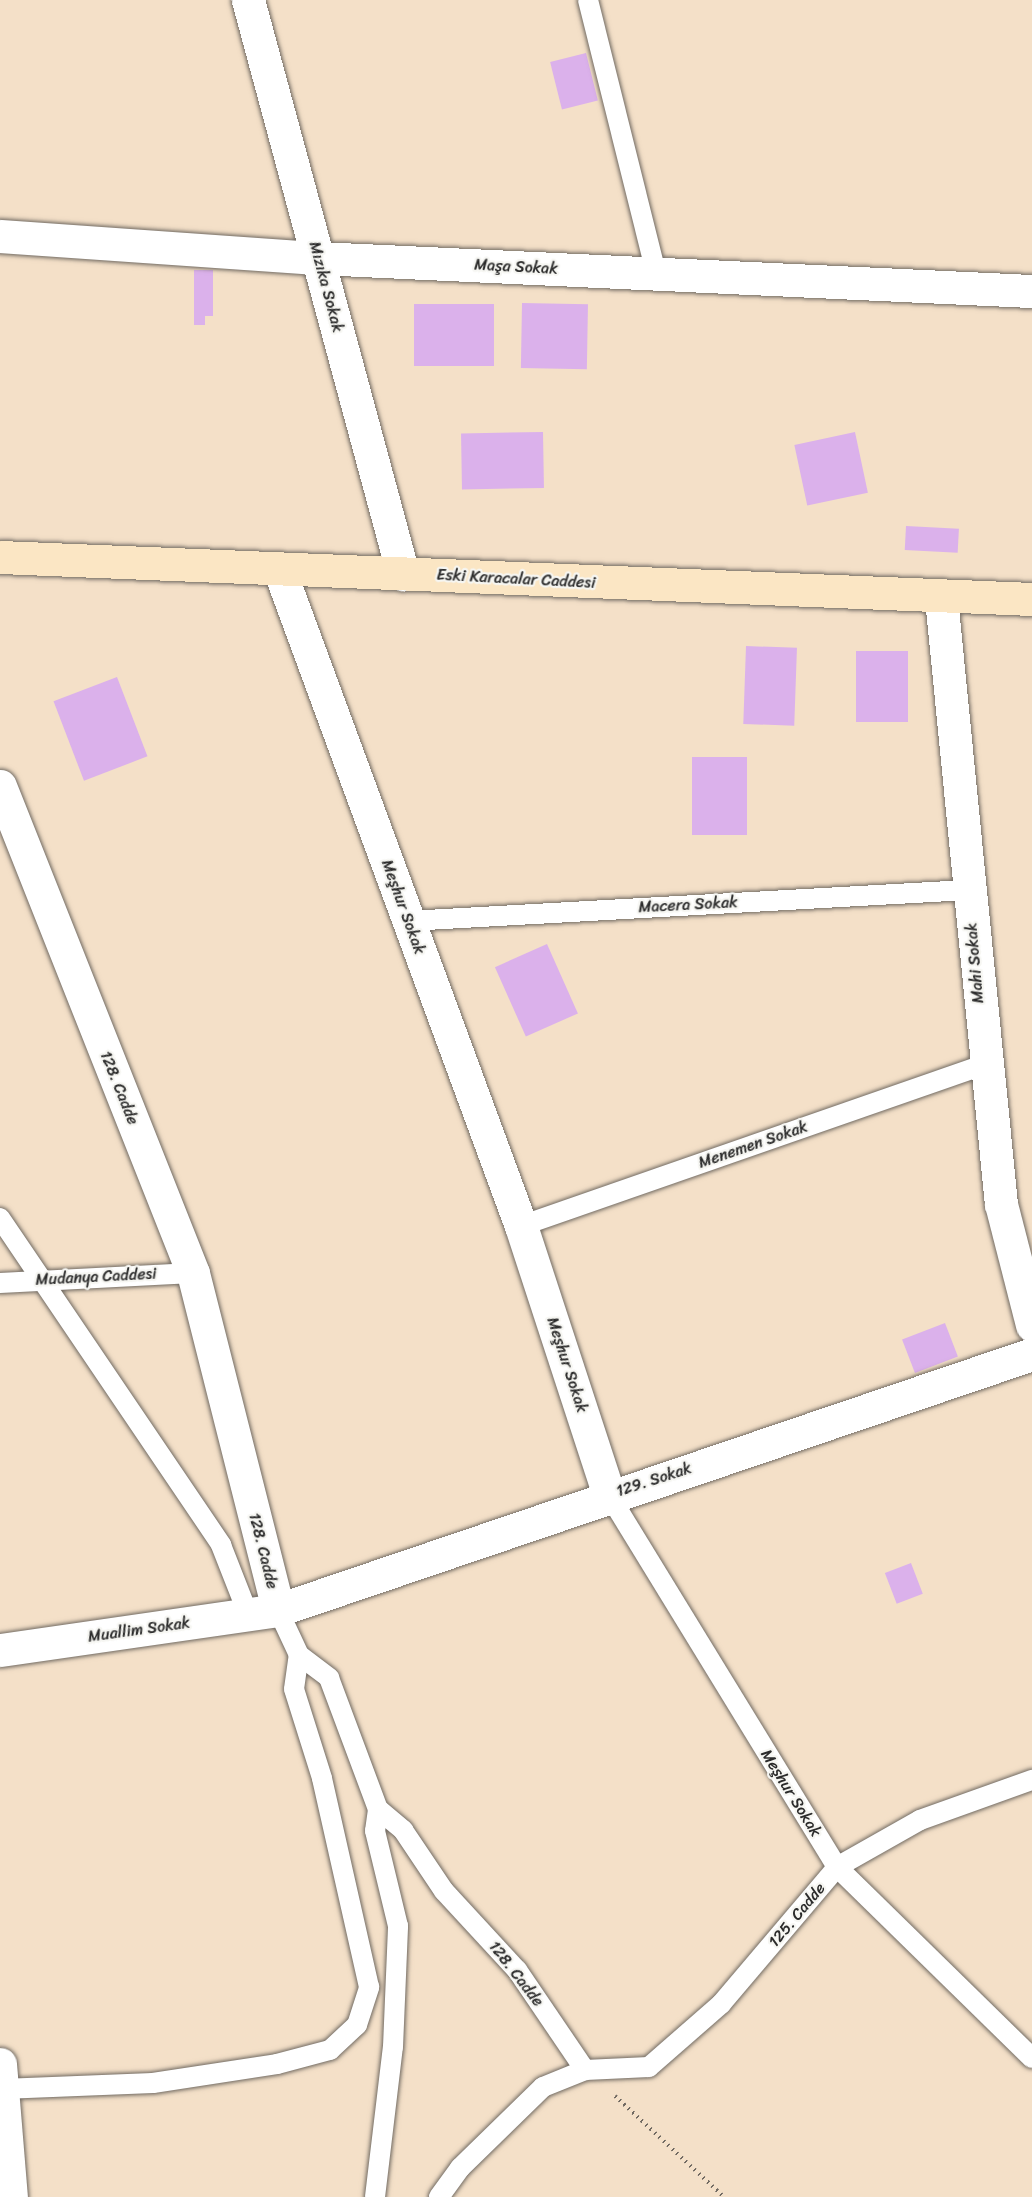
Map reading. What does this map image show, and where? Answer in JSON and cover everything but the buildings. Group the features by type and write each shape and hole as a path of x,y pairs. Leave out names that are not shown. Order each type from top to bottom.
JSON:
{"street":[{"name":"Mızıka Sokak","path":"248,0 403,574"},
{"name":"Maşa Sokak","path":"0,236 318,258 1032,291"},
{"name":"Eski Karacalar Caddesi","path":"0,558 941,598 1032,599"},
{"name":"Meşhur Sokak","path":"279,569 521,1226 609,1494"},
{"name":"Mahi Sokak","path":"941,598 984,1065 1001,1204 1032,1325"},
{"name":"128. Cadde","path":"0,786 193,1273 263,1612"},
{"name":"129. Sokak","path":"263,1612 609,1494 1032,1354"},
{"name":"Muallim Sokak","path":"0,1650 263,1612"},
{"path":"1,2076 11,2197"}],"lane":[{"path":"588,0 656,273"},
{"name":"Macera Sokak","path":"408,921 968,890"},
{"name":"Menemen Sokak","path":"521,1226 984,1065"},
{"path":"0,1218 46,1279 263,1612"},
{"name":"Mudanya Caddesi","path":"0,1283 193,1273"},
{"name":"Meşhur Sokak","path":"609,1494 837,1867 1032,2058"},
{"name":"128. Cadde","path":"263,1612 299,1655 329,1678 378,1809 403,1830 444,1891 517,1970 585,2070"},
{"path":"1,2076 153,2083 277,2064 330,2050 357,2025 369,1987 322,1778 294,1689 299,1655"},
{"name":"125. Cadde","path":"439,2197 460,2168 543,2087 585,2070 650,2067 721,2004 837,1867 920,1820 1032,1780"},
{"path":"375,2197 393,2047 398,1926 375,1831 378,1809"}],"path":[{"path":"585,2070 724,2197"}]}
